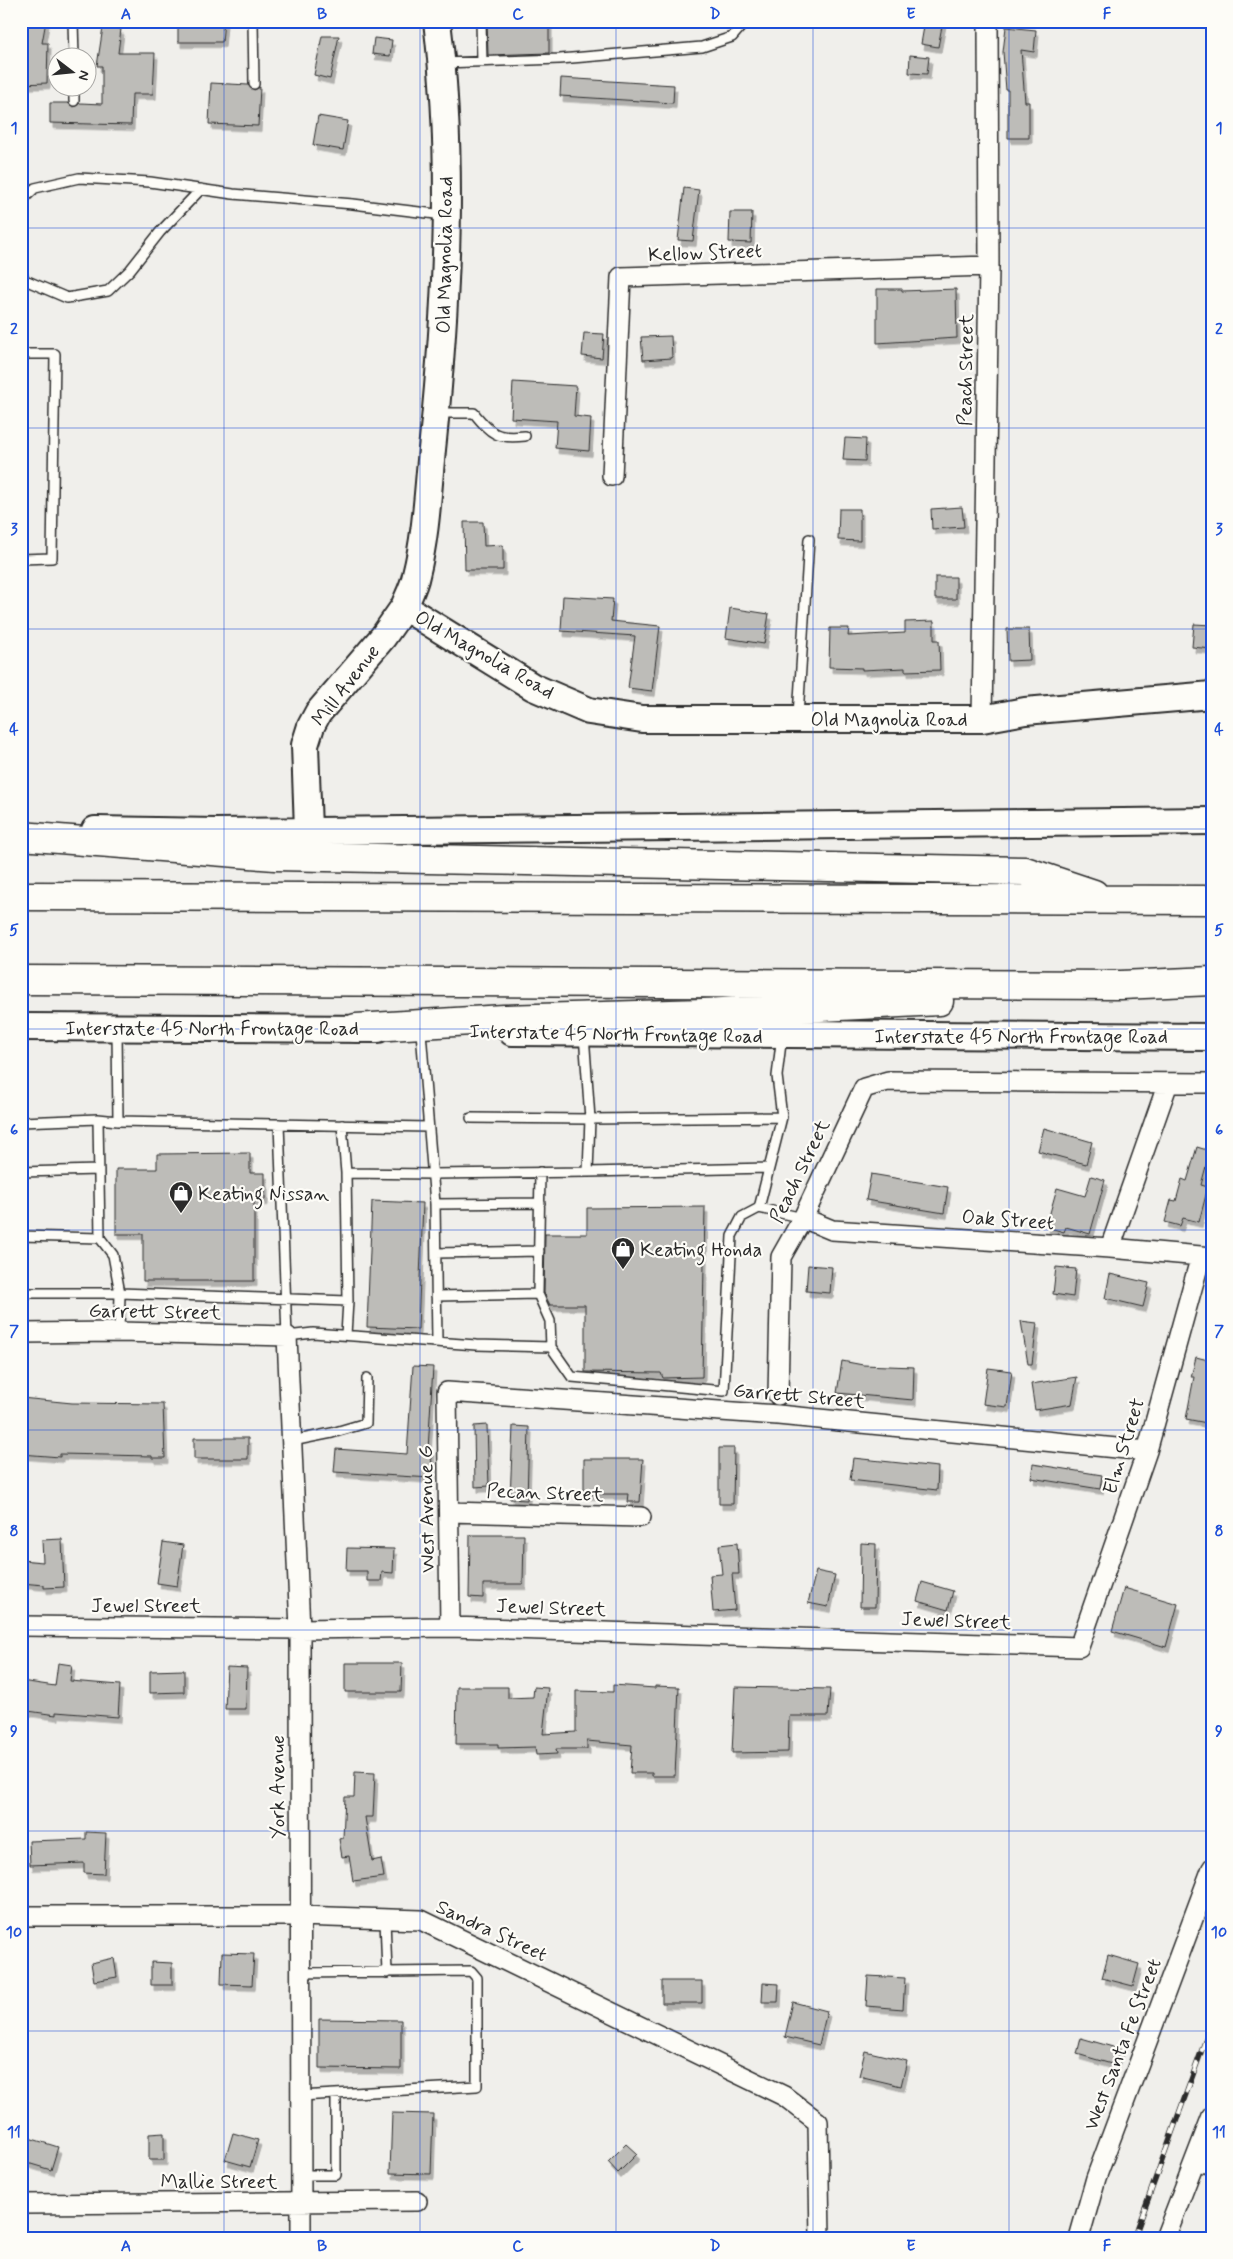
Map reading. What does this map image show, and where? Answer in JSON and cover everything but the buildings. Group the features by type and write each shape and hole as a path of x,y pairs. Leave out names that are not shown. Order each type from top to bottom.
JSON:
{"highway":[{"path":"21,836 275,856 1025,871 1117,901"},
{"path":"21,896 1212,900"},
{"path":"21,980 1121,985 1212,981"},
{"path":"356,1028 504,1018 695,1013 877,1005 1027,995 1121,985"}],"main road":[{"name":"Old Magnolia Road","path":"437,21 442,63 447,215 443,340 424,531 416,576 404,607 533,688 589,711 642,719 982,719 1025,711 1212,695"},
{"name":"Mill Avenue","path":"308,830 305,745 311,726 318,713 383,637 404,607"},
{"path":"21,829 216,832 1212,821"},
{"name":"Interstate 45 North Frontage Road","path":"21,1026 356,1028 421,1032 584,1031 782,1035 1212,1037"}],"street":[{"name":"Peach Street","path":"982,719 989,266 988,21"},
{"name":"Kellow Street","path":"612,476 621,277 989,266"},
{"name":"Peach Street","path":"778,1395 782,1257 803,1218 864,1088 888,1081 1168,1083"},
{"path":"1110,1248 1168,1083 1212,1083"},
{"name":"Oak Street","path":"803,1218 832,1230 1110,1248 1206,1257"},
{"name":"Elm Street","path":"1079,1647 1147,1451 1206,1257"},
{"name":"Garrett Street","path":"21,1333 119,1332 287,1336"},
{"name":"York Avenue","path":"287,1336 300,1629 301,2238"},
{"name":"Garrett Street","path":"447,1392 778,1415 1147,1451"},
{"name":"West Avenue G","path":"447,1392 450,1627"},
{"name":"Pecan Street","path":"449,1512 641,1517"},
{"name":"Jewel Street","path":"21,1626 300,1629 450,1627 1079,1647"},
{"name":"West Santa Fe Street","path":"1079,2238 1096,2178 1212,1868"},
{"name":"Sandra Street","path":"21,1916 299,1916 421,1920 784,2096 818,2122 820,2238"},
{"path":"1165,2238 1203,2163 1212,2116"},
{"name":"Mallie Street","path":"21,2204 417,2201"}],"lane":[{"path":"73,21 74,48"},
{"path":"253,21 254,84"},
{"path":"481,21 482,62"},
{"path":"442,63 560,59 702,47 732,36 746,21"},
{"path":"21,201 35,188 79,178 150,182 201,190 447,215"},
{"path":"21,273 25,280 68,298 108,291 130,270 160,232 201,190"},
{"path":"21,354 55,354 52,558 21,558"},
{"path":"436,412 474,413 488,430 505,438 526,436"},
{"path":"798,718 809,539"},
{"path":"117,1027 118,1121"},
{"path":"584,1031 590,1119 588,1172"},
{"path":"421,1032 435,1204 437,1342"},
{"path":"759,1208 782,1117 777,1076 782,1035"},
{"path":"471,1118 782,1117"},
{"path":"98,1118 100,1238 113,1255 120,1293 119,1332"},
{"path":"21,1122 98,1118 118,1121 428,1126"},
{"path":"279,1124 287,1336 313,1333 437,1342 551,1347"},
{"path":"342,1125 346,1173 348,1301 346,1335"},
{"path":"346,1173 432,1174 769,1168"},
{"path":"21,1172 99,1170"},
{"path":"540,1172 538,1294 550,1322 551,1347 572,1378 724,1391 732,1236 742,1217 759,1208 803,1218"},
{"path":"435,1204 540,1203"},
{"path":"21,1236 100,1238"},
{"path":"436,1253 539,1250"},
{"path":"21,1293 120,1293 348,1301"},
{"path":"436,1296 538,1294"},
{"path":"292,1441 332,1433 366,1423 367,1378"},
{"path":"385,1919 387,1973"},
{"path":"300,1973 471,1971 477,1978 477,2086 300,2096"},
{"path":"300,2175 336,2175 336,2094"}],"railway":[{"path":"1134,2238 1212,2022"}],"place":[{"name":"Keating Nissan","path":"181,1214"},
{"name":"Keating Honda","path":"623,1270"}]}
